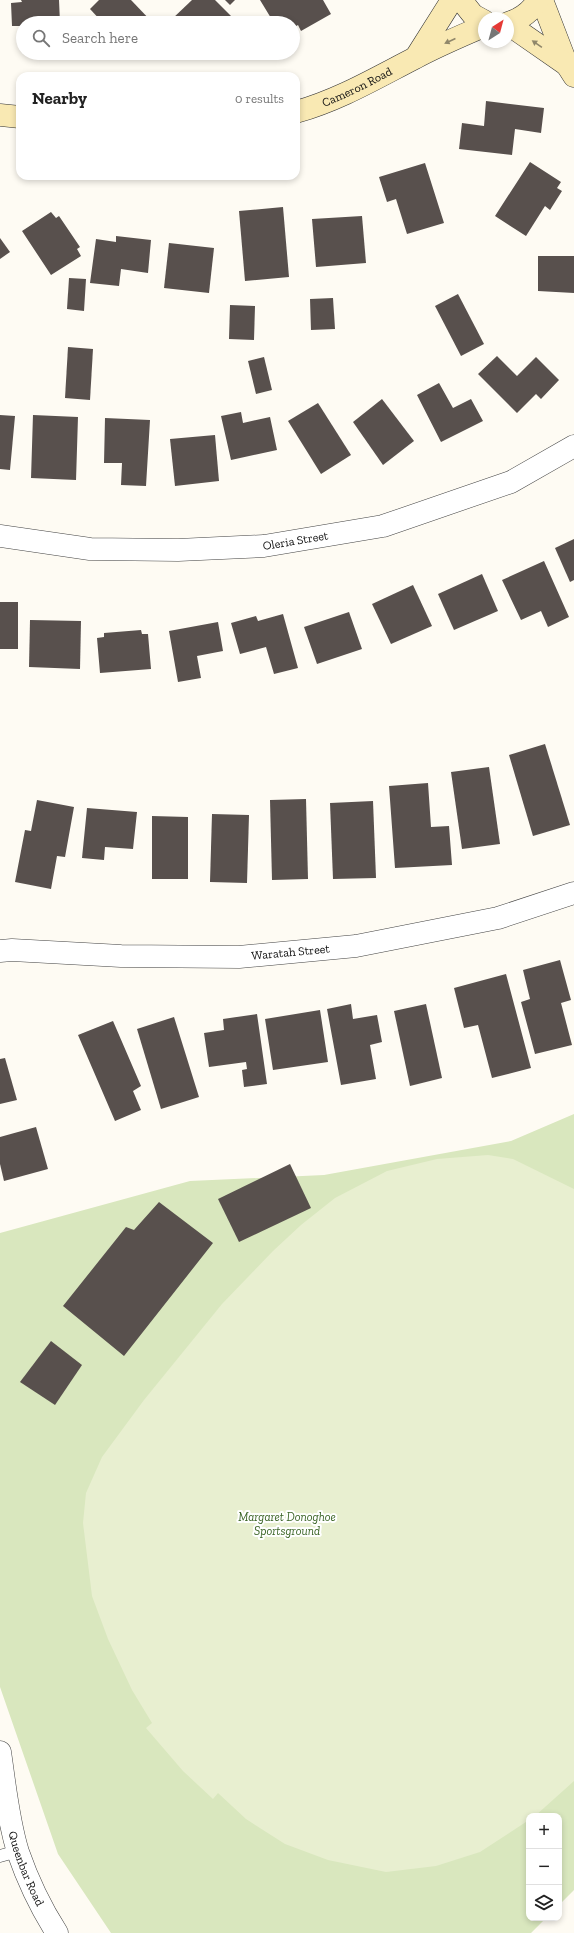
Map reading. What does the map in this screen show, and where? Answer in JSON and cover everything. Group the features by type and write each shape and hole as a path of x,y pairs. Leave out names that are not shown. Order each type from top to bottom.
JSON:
{"street":[{"name":"Cameron Road","path":"416,57 452,0"},
{"path":"461,0 473,15 478,18"},
{"path":"514,20 524,16 531,10 538,0"},
{"path":"542,0 570,70"},
{"path":"514,28 570,70"},
{"name":"Cameron Road","path":"300,111 320,105 371,81 416,57 478,29"},
{"path":"0,115 16,117"},
{"name":"Oleria Street","path":"0,536 90,549 178,550 264,546 382,526 511,482 574,446"},
{"name":"Waratah Street","path":"0,951 12,950 121,956 239,957 356,946 498,918 574,893"},
{"name":"Queenbar Road","path":"0,1752 10,1818 9,1854 32,1888 57,1933"}],"green space":[{"name":"Margaret Donoghoe Sportsground","path":"574,1114 574,1890 562,1902 562,1813 526,1813 526,1921 543,1921 531,1933 111,1933 58,1854 0,1687 0,1233 190,1181 324,1175 511,1141"},
{"name":"Margaret Donoghoe Sportsground","path":"488,1155 513,1159 574,1189 574,1781 538,1813 526,1813 526,1822 480,1852 436,1866 386,1872 328,1860 285,1844 246,1819 218,1793 213,1799 183,1771 146,1728 152,1723 132,1690 108,1639 92,1596 83,1523 86,1493 102,1457 144,1400 222,1304 273,1251 301,1225 335,1198 387,1171 437,1159"}],"building":[{"path":"21,0 59,0 60,16 16,16 16,26 12,26 11,3 22,2"},
{"path":"99,0 131,0 146,16 96,16 90,9"},
{"path":"192,0 215,0 231,16 175,16"},
{"path":"225,0 235,0 230,5"},
{"path":"260,0 323,0 331,14 301,31 300,16 270,16"},
{"path":"486,101 544,108 541,133 515,129 512,155 459,149 462,123 484,126"},
{"path":"530,162 561,182 557,188 562,191 550,210 545,206 526,236 495,216"},
{"path":"425,163 444,223 407,234 396,199 387,202 379,177"},
{"path":"283,207 289,277 245,281 239,211"},
{"path":"51,212 56,218 59,216 80,247 77,249 81,256 51,275 22,231"},
{"path":"362,216 366,263 316,267 312,219"},
{"path":"116,236 151,240 148,273 121,269 119,286 90,283 96,239 116,242"},
{"path":"0,238 10,252 0,259"},
{"path":"169,243 214,248 209,293 164,288"},
{"path":"538,256 574,256 574,293 538,291"},
{"path":"69,278 86,279 84,311 67,309"},
{"path":"458,294 484,344 461,356 435,306"},
{"path":"333,298 335,329 311,330 310,299"},
{"path":"230,305 255,306 254,340 229,339"},
{"path":"68,347 93,349 90,400 65,398"},
{"path":"497,356 517,376 536,357 559,380 541,399 536,394 517,413 478,374"},
{"path":"264,357 272,390 256,394 248,361"},
{"path":"439,383 453,408 471,399 483,421 441,442 417,395"},
{"path":"382,399 414,441 383,465 353,422"},
{"path":"318,403 351,455 321,474 288,421"},
{"path":"241,412 243,423 270,417 277,450 231,460 221,416"},
{"path":"0,415 15,416 10,470 0,469"},
{"path":"33,415 78,417 76,480 31,478"},
{"path":"105,418 150,420 146,486 121,485 122,463 104,463"},
{"path":"215,435 219,481 175,486 170,439"},
{"path":"574,539 574,580 570,582 555,548"},
{"path":"544,561 569,617 548,627 541,611 521,620 502,580"},
{"path":"482,574 498,611 454,630 438,594"},
{"path":"413,585 432,626 391,644 372,604"},
{"path":"0,602 18,602 18,649 0,649"},
{"path":"349,612 362,649 317,664 304,627"},
{"path":"283,614 298,668 274,674 266,647 240,654 231,623 256,616 258,621"},
{"path":"30,620 81,621 80,669 29,667"},
{"path":"218,622 223,651 197,656 201,678 178,682 169,631"},
{"path":"141,630 142,634 148,634 151,669 100,673 97,638 104,637 104,633"},
{"path":"545,744 570,825 533,836 509,755"},
{"path":"489,767 500,844 462,849 451,772"},
{"path":"428,783 431,827 449,826 452,865 395,868 389,786"},
{"path":"306,799 308,879 272,880 270,800"},
{"path":"37,800 74,807 65,857 57,856 51,889 15,882 25,830 31,831"},
{"path":"373,801 376,878 333,879 330,803"},
{"path":"87,808 137,812 133,849 105,847 104,860 82,858"},
{"path":"212,814 249,815 247,883 210,882"},
{"path":"152,816 188,817 188,879 152,879"},
{"path":"560,960 571,1000 561,1003 572,1045 535,1054 521,1002 530,999 523,970"},
{"path":"506,974 531,1068 492,1078 478,1025 464,1028 454,988"},
{"path":"351,1004 353,1019 377,1015 382,1042 370,1045 376,1079 341,1085 327,1009"},
{"path":"426,1004 442,1078 410,1086 394,1011"},
{"path":"320,1010 328,1062 273,1070 265,1019"},
{"path":"257,1014 267,1084 244,1087 242,1070 247,1069 246,1062 209,1067 204,1033 224,1030 223,1019"},
{"path":"174,1017 199,1097 161,1109 137,1029"},
{"path":"113,1021 141,1086 133,1091 141,1110 115,1121 78,1035"},
{"path":"5,1058 17,1100 0,1104 0,1059"},
{"path":"36,1127 48,1169 4,1181 0,1164 0,1137"},
{"path":"290,1164 311,1208 239,1242 218,1199"},
{"path":"159,1202 213,1243 124,1356 63,1306 126,1227 134,1230"},
{"path":"51,1341 82,1365 55,1405 20,1382"}]}
